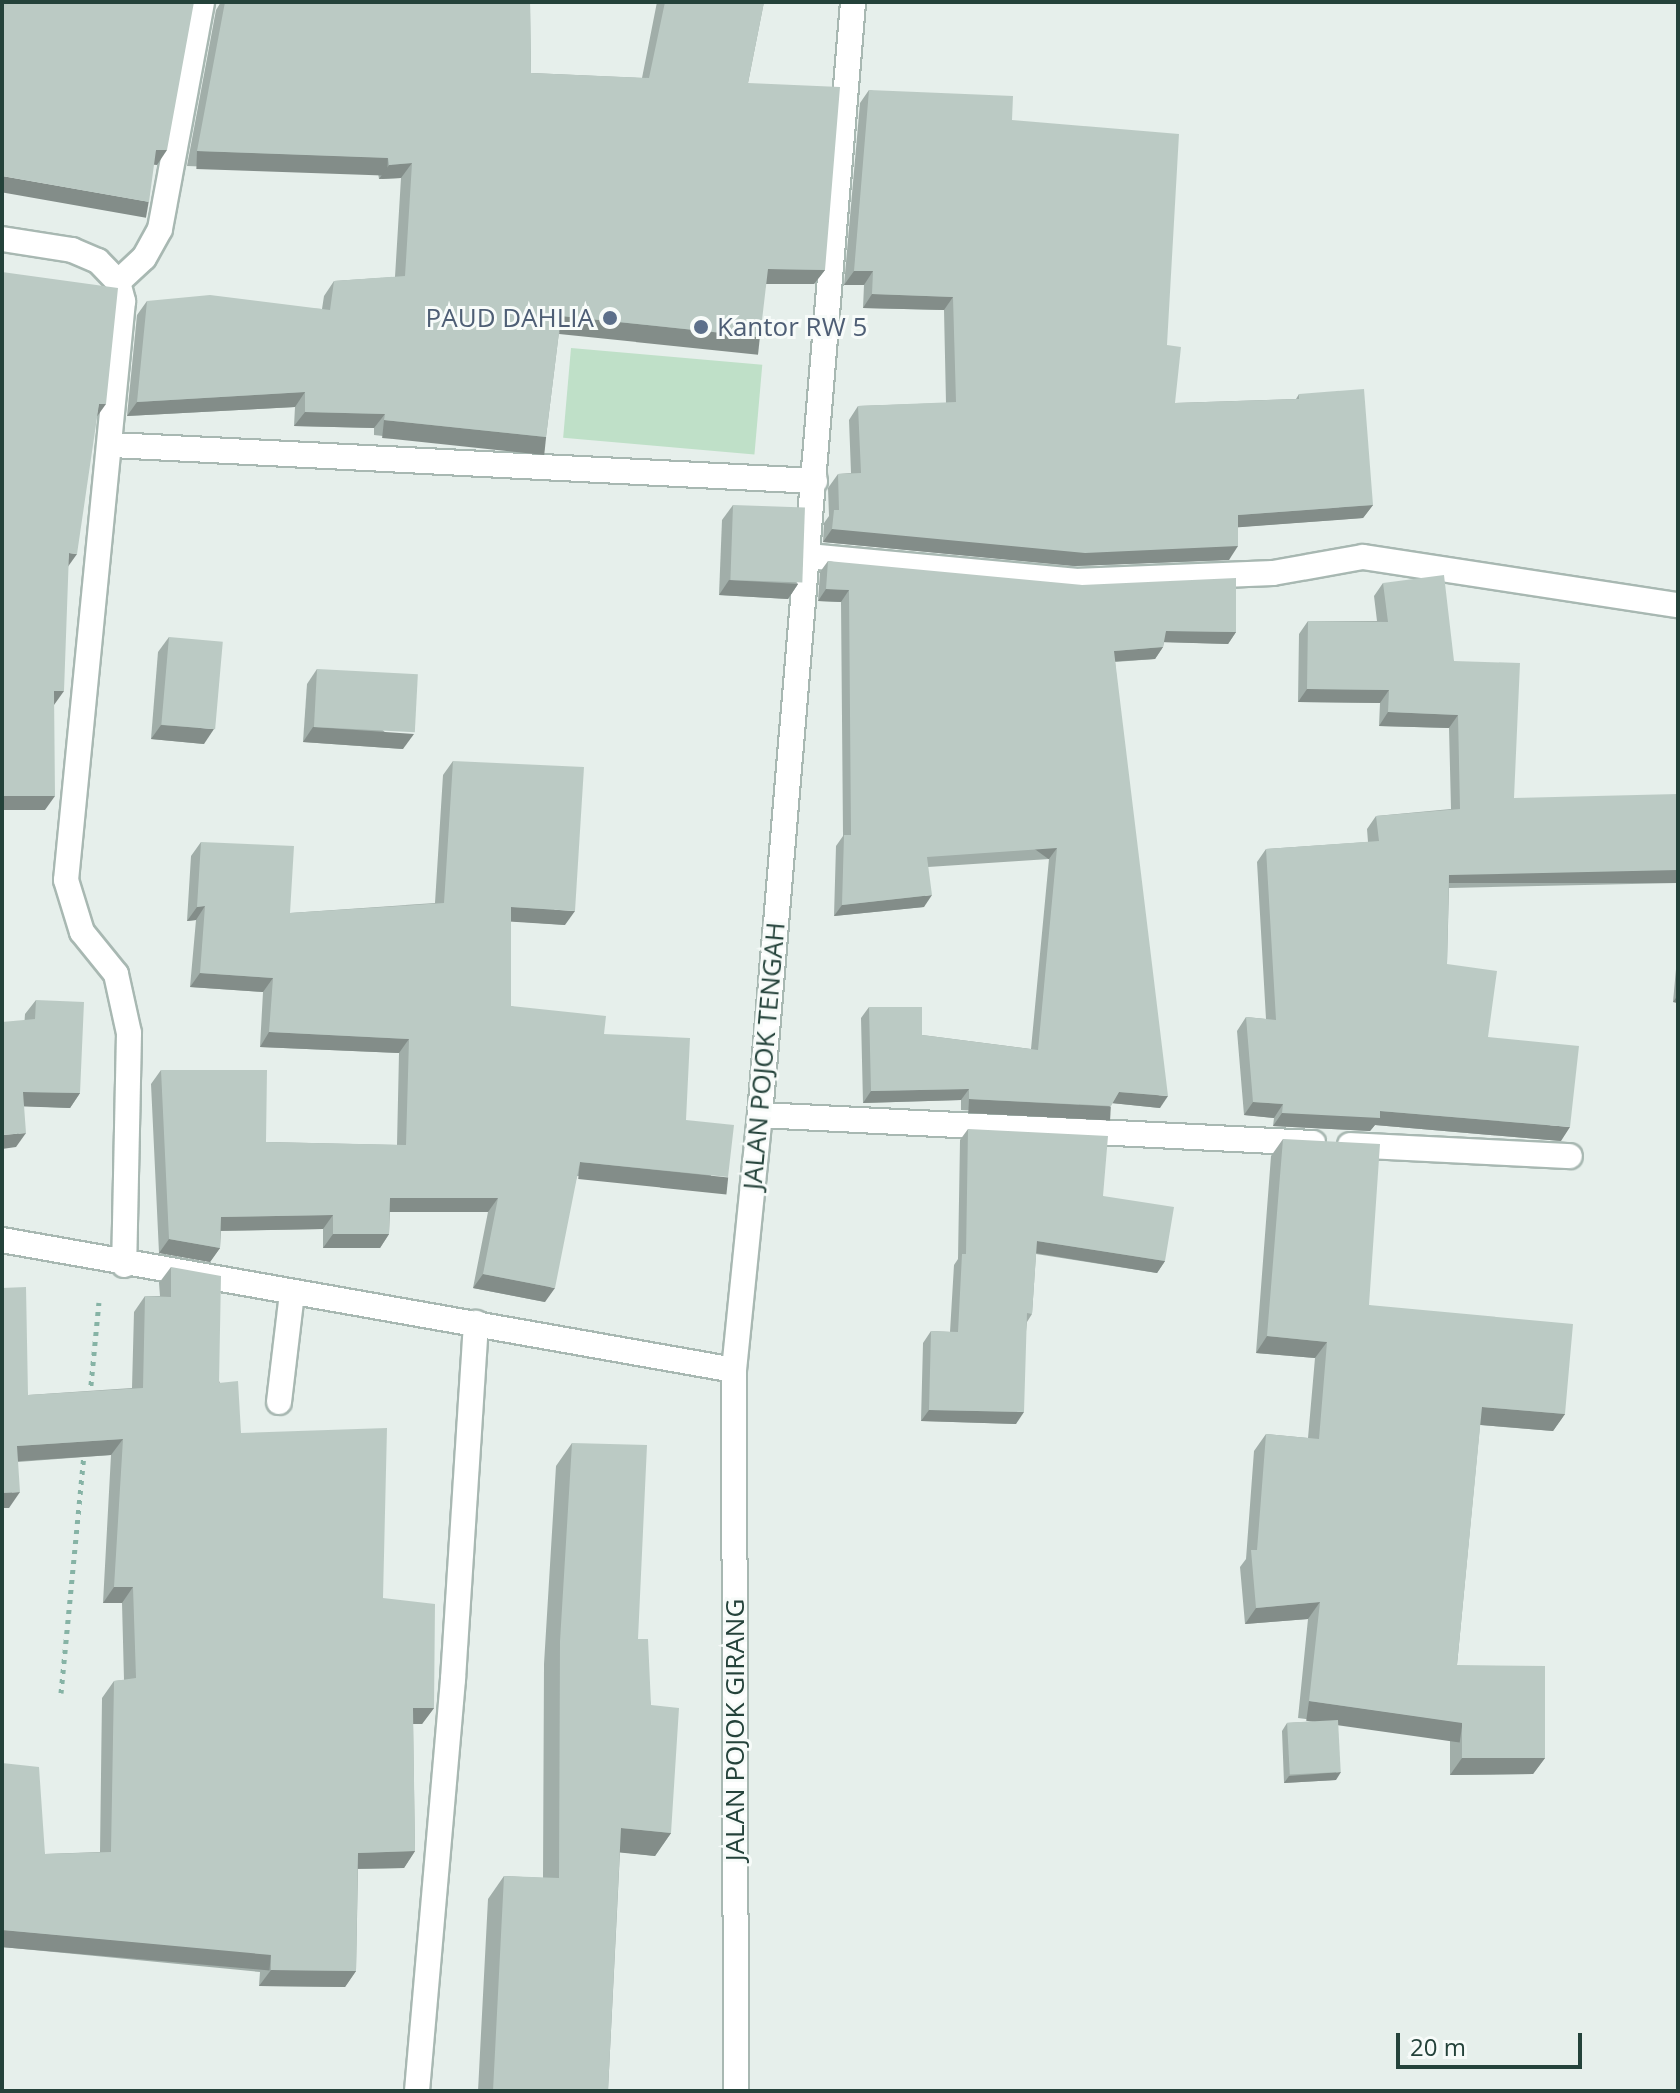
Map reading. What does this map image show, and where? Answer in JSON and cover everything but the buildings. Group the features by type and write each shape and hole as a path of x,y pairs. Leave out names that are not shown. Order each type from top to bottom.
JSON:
{"street":[{"path":"118,282 144,258 160,229 202,2"},
{"name":"JALAN POJOK TENGAH","path":"734,1370 760,1115 853,2"},
{"path":"2,239 72,250 98,261 118,282 124,330 85,657 66,880 82,932 116,974 129,1033 113,1263"},
{"path":"112,445 815,481"},
{"path":"808,556 1075,581 1273,573 1363,557 1678,605"},
{"path":"760,1115 1570,1156"},
{"path":"2,1240 113,1263 476,1323 734,1370"},
{"path":"279,1402 292,1293"},
{"path":"417,2091 453,1679 476,1323"},
{"name":"JALAN POJOK GIRANG","path":"734,1370 736,2091"}],"path":[{"path":"89,1400 113,1263"},
{"path":"61,1693 85,1446"}],"green space":[{"path":"571,348 762,365 754,454 563,438"}],"place":[{"name":"PAUD DAHLIA","path":"610,318"},
{"name":"Kantor RW 5","path":"701,327"}]}
